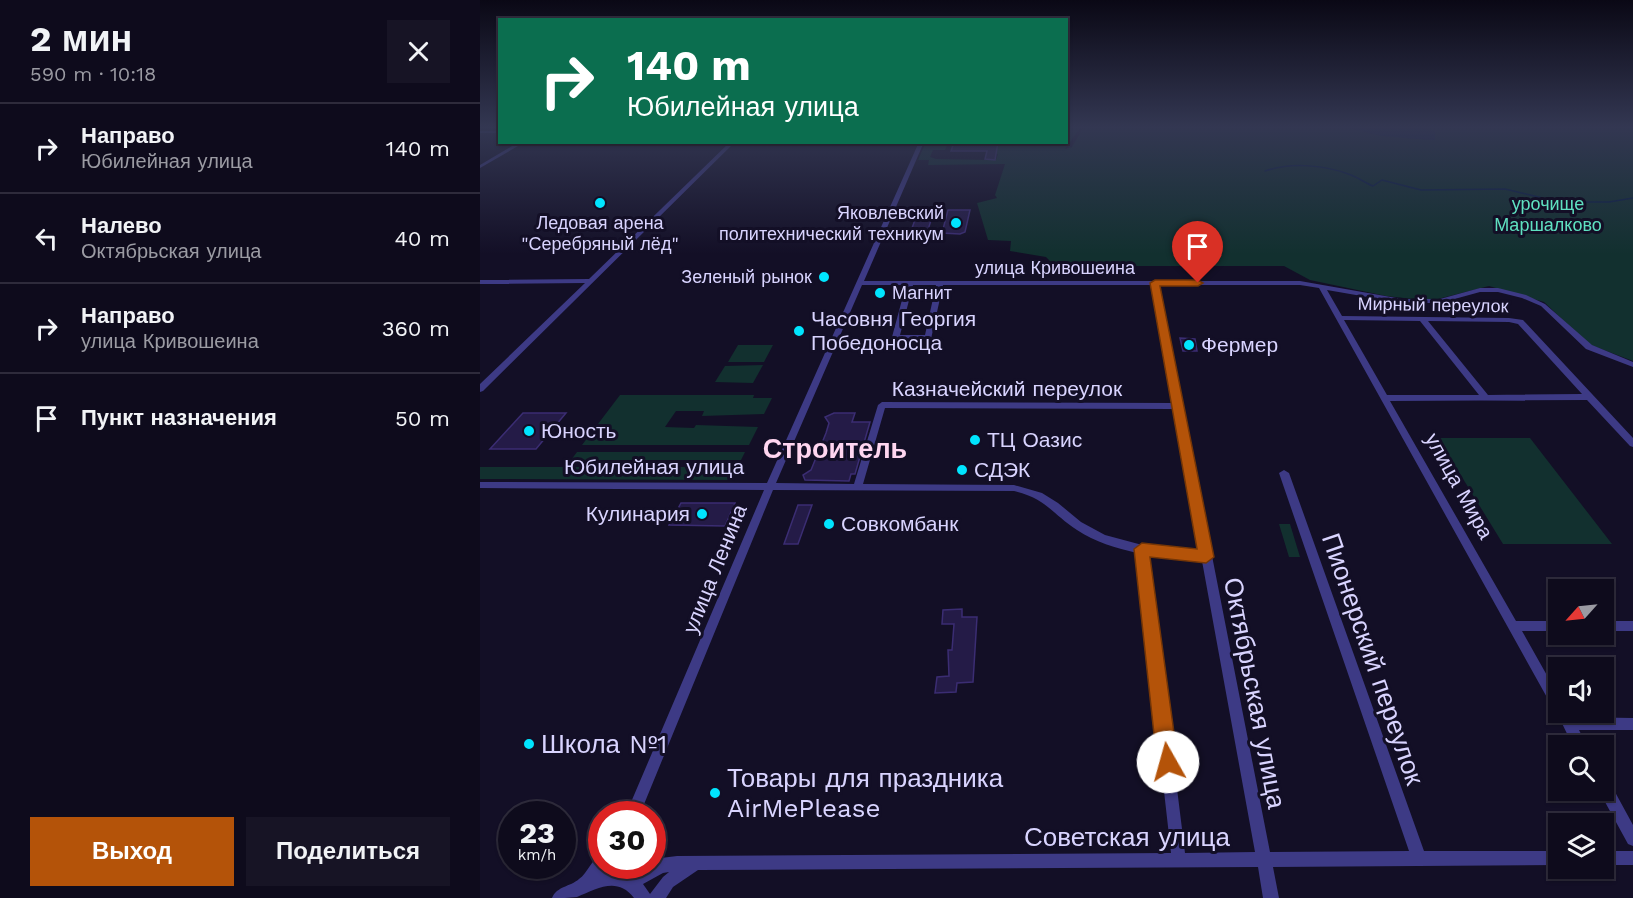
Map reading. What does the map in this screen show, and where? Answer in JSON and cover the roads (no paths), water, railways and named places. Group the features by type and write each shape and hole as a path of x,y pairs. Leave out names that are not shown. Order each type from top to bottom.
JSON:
{"street":[{"path":"480,390 704,170"},
{"name":"улица Ленина","path":"638,801 770,486 910,170"},
{"path":"480,282 591,281"},
{"name":"улица Кривошеина","path":"859,283 1300,283 1402,301 1440,301 1480,290 1511,292 1543,305 1589,347 1633,365"},
{"path":"910,283 896,337 928,337 940,283"},
{"name":"Октябрьская улица","path":"1155,283 1271,898"},
{"name":"улица Мира","path":"1322,287 1548,688"},
{"name":"Мирный переулок","path":"1340,318 1509,320 1524,325 1590,397"},
{"path":"1422,319 1485,397"},
{"path":"1384,398 1590,397 1633,444"},
{"name":"Казначейский переулок","path":"858,486 882,405 1178,406"},
{"name":"Пионерский переулок","path":"1284,473 1419,859"},
{"name":"Юбилейная улица","path":"480,485 999,487 1035,491 1047,498 1072,522 1091,534 1142,549 1206,557"},
{"path":"1142,549 1179,861"},
{"path":"1514,626 1548,626"},
{"path":"1614,626 1633,626"},
{"path":"1614,722 1633,724"},
{"path":"1612,801 1633,839"},
{"name":"Советская улица","path":"630,882 661,866 696,863 1548,858"},
{"path":"1614,858 1633,858"},
{"path":"656,898 680,871 696,863"},
{"path":"560,898 585,883 609,877 630,882 644,898"},
{"path":"585,883 588,879"}],"waterway":[{"path":"1334,170 1373,186 1382,180 1421,190 1505,189 1559,202 1609,202 1633,198"}],"place":[{"name":"Ледовая арена \"Серебряный лёд\"","path":"600,203"},
{"name":"Яковлевский политехнический техникум","path":"956,223"},
{"name":"Зеленый рынок","path":"824,277"},
{"name":"Магнит","path":"880,293"},
{"name":"Часовня Георгия Победоносца","path":"799,331"},
{"name":"Фермер","path":"1189,345"},
{"name":"Юность","path":"529,431"},
{"name":"ТЦ Оазис","path":"975,440"},
{"name":"СДЭК","path":"962,470"},
{"name":"Кулинария","path":"702,514"},
{"name":"Совкомбанк","path":"829,524"},
{"name":"Школа №1","path":"529,744"},
{"name":"Товары для праздника AirMePlease","path":"715,793"}],"district":[{"name":"Строитель","path":"835,449"}],"park label":[{"name":"урочище Маршалково","path":"1548,214"}]}
